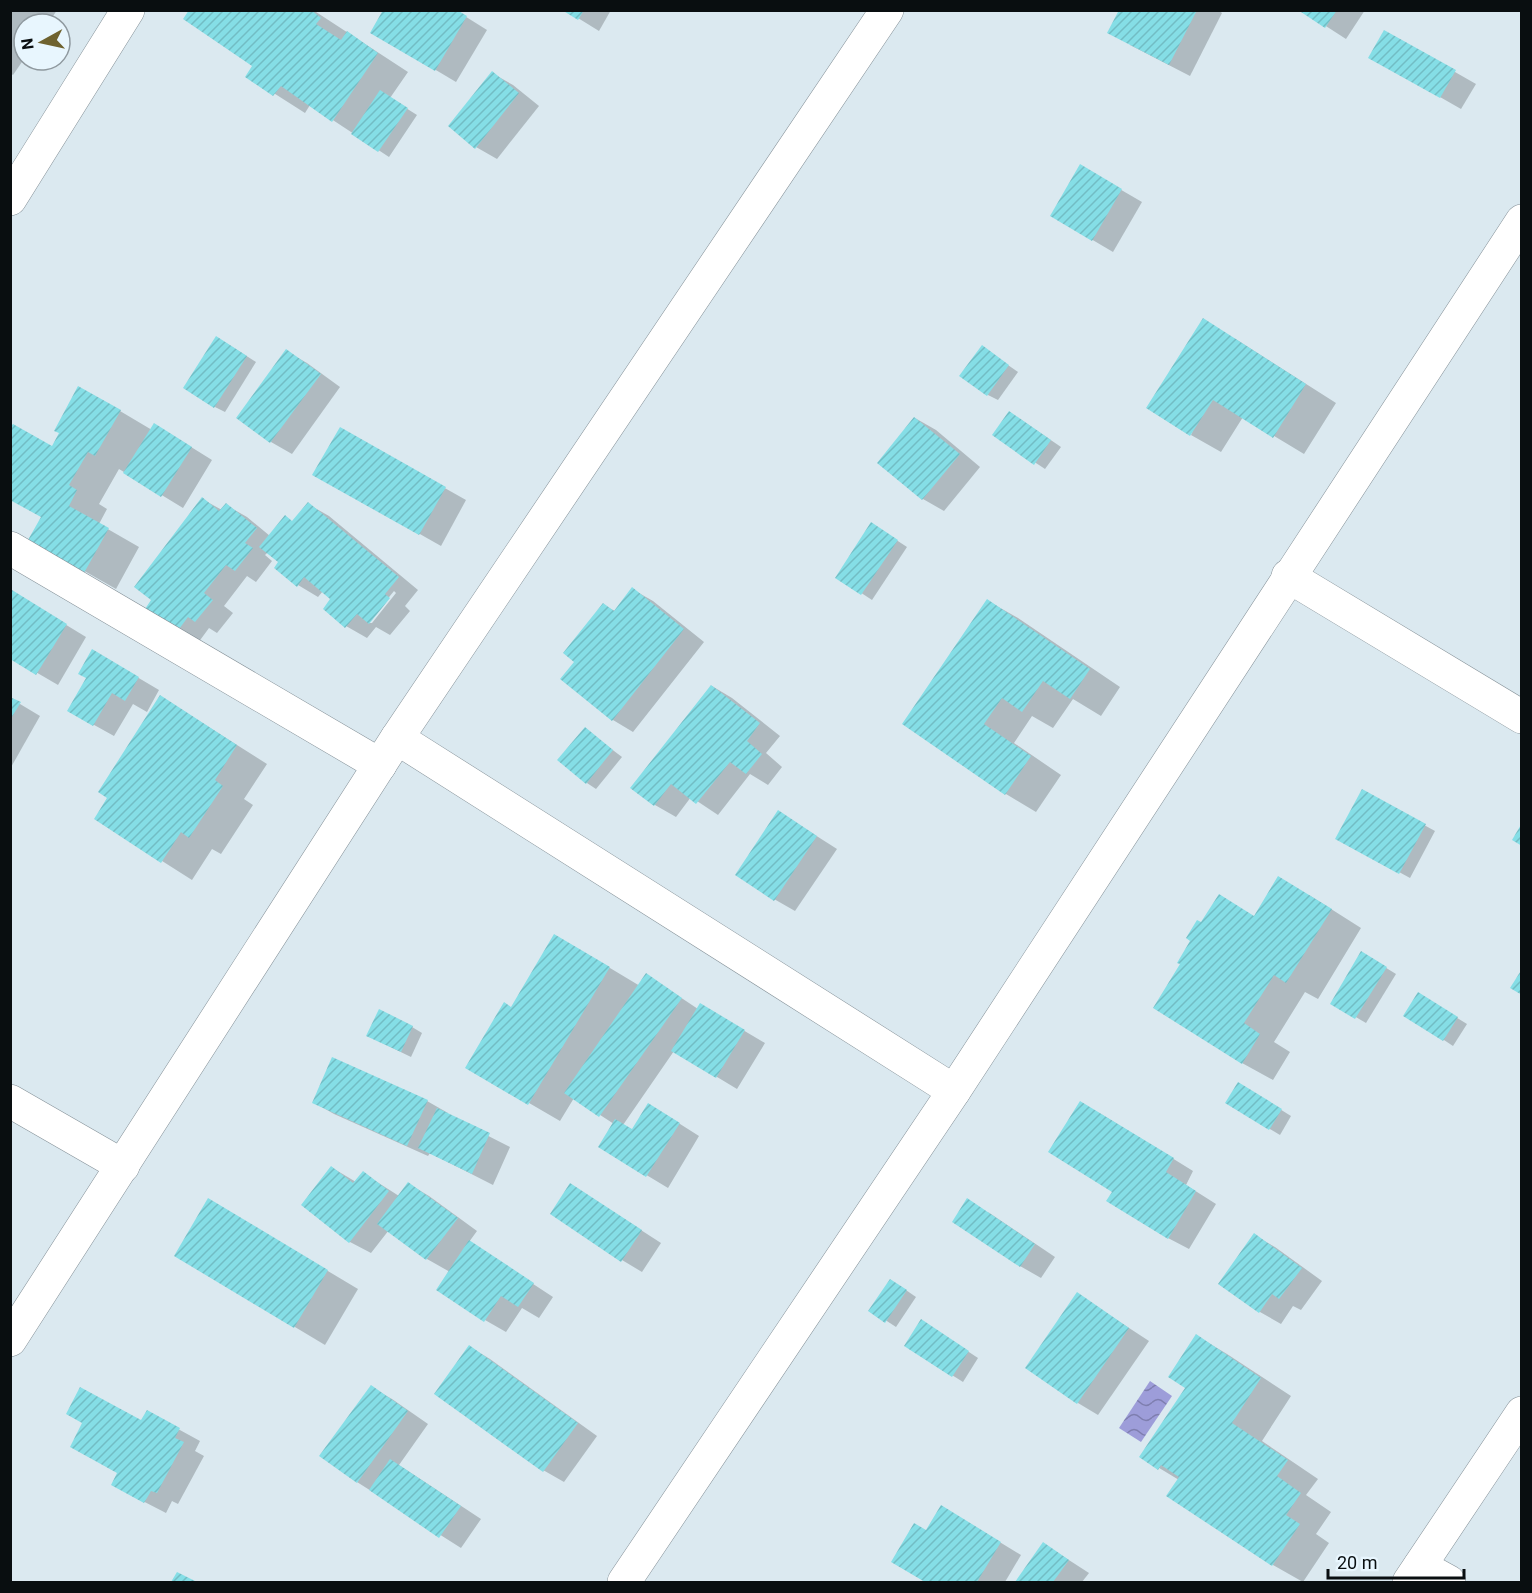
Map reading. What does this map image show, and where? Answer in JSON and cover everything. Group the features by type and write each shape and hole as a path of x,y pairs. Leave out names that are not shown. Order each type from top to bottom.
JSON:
{"street":[{"path":"10,199 128,10"},
{"path":"10,1340 389,752 887,10"},
{"path":"624,1582 954,1091 1521,221"},
{"path":"10,548 389,752 954,1091"},
{"path":"1288,576 1521,717"},
{"path":"10,1101 123,1166"},
{"path":"1449,1582 1414,1574 1521,1413"}],"water":[{"path":"1150,1381 1172,1396 1141,1442 1119,1428"}],"building":[{"path":"189,10 311,10 321,18 316,24 341,40 347,31 378,53 332,122 281,86 273,96 245,77 252,66 183,19"},
{"path":"383,10 457,10 467,16 435,71 370,33"},
{"path":"562,10 584,10 578,20"},
{"path":"1119,10 1197,10 1169,65 1107,33"},
{"path":"1298,10 1337,10 1325,28"},
{"path":"1384,30 1456,70 1440,98 1368,58"},
{"path":"492,71 519,93 475,149 448,126"},
{"path":"380,90 408,108 378,152 351,134"},
{"path":"1080,164 1122,189 1092,241 1050,216"},
{"path":"1203,318 1306,384 1273,438 1213,400 1190,436 1146,408"},
{"path":"216,336 247,356 214,408 183,388"},
{"path":"982,345 1009,365 987,396 959,376"},
{"path":"286,349 321,374 270,443 236,418"},
{"path":"78,386 121,410 95,456 88,452 69,485 77,490 69,506 109,528 84,573 28,540 41,517 10,500 10,427 13,424 52,446 59,433 54,431"},
{"path":"1009,411 1051,440 1034,465 992,435"},
{"path":"914,417 960,454 922,500 877,463"},
{"path":"154,423 192,447 161,497 123,473"},
{"path":"340,427 446,487 419,535 312,475"},
{"path":"202,497 219,511 226,503 257,528 245,543 253,548 235,571 226,565 204,593 213,600 195,622 188,617 176,633 145,609 151,600 134,587"},
{"path":"308,502 399,577 385,594 390,598 369,624 357,614 345,628 323,609 330,599 304,577 297,587 274,568 278,562 259,547 285,515 292,521"},
{"path":"871,522 898,540 861,595 835,578"},
{"path":"632,587 684,629 612,721 560,679 574,662 563,653 603,603 614,611"},
{"path":"12,590 67,624 36,675 10,659"},
{"path":"987,599 1090,669 1070,699 1043,681 1022,712 1002,698 984,724 1031,756 1005,795 902,724"},
{"path":"92,649 139,677 125,701 112,693 93,726 67,711 86,678 78,674"},
{"path":"711,685 760,723 747,741 762,754 746,774 730,762 696,804 671,784 654,806 630,788"},
{"path":"160,695 237,745 215,780 223,786 189,838 181,832 161,863 94,819 107,798 98,792"},
{"path":"10,697 21,702 10,720"},
{"path":"585,727 613,750 586,784 557,760"},
{"path":"1362,789 1426,824 1399,874 1335,839"},
{"path":"778,810 817,836 774,901 735,875"},
{"path":"1522,823 1522,846 1512,840"},
{"path":"1278,876 1332,909 1286,983 1274,975 1244,1023 1260,1034 1242,1064 1153,1008 1180,964 1177,963 1190,941 1186,938 1197,920 1201,922 1219,894 1254,916"},
{"path":"554,934 610,967 528,1105 465,1068 504,1002 511,1007"},
{"path":"1361,951 1387,967 1355,1019 1330,1004"},
{"path":"1522,969 1522,995 1510,988"},
{"path":"646,973 682,998 599,1117 564,1093"},
{"path":"1418,992 1458,1017 1443,1041 1403,1016"},
{"path":"700,1003 745,1030 716,1078 671,1051"},
{"path":"379,1009 413,1026 401,1052 366,1036"},
{"path":"332,1057 428,1100 407,1146 312,1103"},
{"path":"1238,1082 1282,1109 1269,1130 1225,1103"},
{"path":"1080,1101 1174,1158 1166,1172 1196,1191 1168,1239 1106,1201 1112,1192 1048,1152"},
{"path":"648,1103 680,1123 646,1177 598,1147 615,1119 632,1129"},
{"path":"437,1108 490,1133 472,1174 418,1148"},
{"path":"331,1166 353,1183 363,1171 389,1191 349,1243 301,1205"},
{"path":"408,1182 458,1218 426,1260 377,1224"},
{"path":"570,1183 642,1230 621,1262 550,1214"},
{"path":"208,1198 328,1270 294,1328 174,1256"},
{"path":"967,1198 1035,1244 1020,1267 952,1222"},
{"path":"1254,1233 1302,1268 1279,1299 1272,1294 1259,1313 1218,1284"},
{"path":"469,1240 534,1283 518,1307 501,1296 484,1322 436,1290"},
{"path":"890,1279 907,1290 885,1323 868,1311"},
{"path":"1077,1292 1129,1328 1077,1404 1025,1368"},
{"path":"921,1319 969,1351 952,1377 904,1346"},
{"path":"1196,1334 1261,1378 1232,1423 1288,1460 1277,1476 1301,1493 1286,1515 1300,1524 1272,1566 1166,1496 1179,1477 1161,1465 1158,1470 1139,1457 1185,1388 1168,1377"},
{"path":"469,1345 578,1423 543,1472 434,1394"},
{"path":"371,1385 408,1411 357,1483 319,1456"},
{"path":"80,1387 141,1420 147,1410 180,1428 175,1438 184,1442 157,1493 151,1491 144,1503 111,1485 117,1473 70,1447 82,1423 66,1414"},
{"path":"390,1459 461,1506 439,1538 369,1490"},
{"path":"941,1505 1001,1542 977,1582 925,1582 891,1562 914,1523 926,1530"},
{"path":"1043,1542 1069,1560 1053,1582 1015,1582"},
{"path":"177,1572 197,1582 171,1582"}]}
